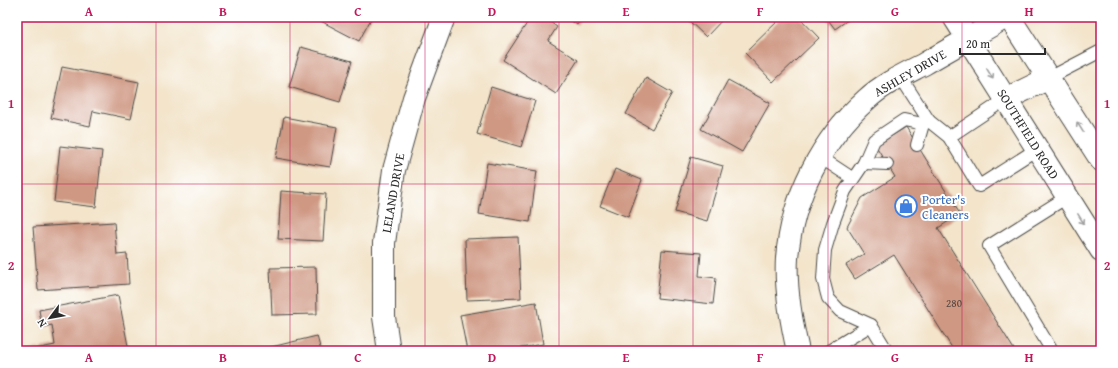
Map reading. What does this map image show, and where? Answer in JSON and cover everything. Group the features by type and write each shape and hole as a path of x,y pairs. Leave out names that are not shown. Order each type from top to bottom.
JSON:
{"street":[{"name":"LELAND DRIVE","path":"389,351 384,317 384,243 394,170 414,98 444,17"},
{"name":"SOUTHFIELD ROAD","path":"954,17 1101,250"},
{"name":"ASHLEY DRIVE","path":"798,351 789,308 787,258 796,208 809,176 834,134 868,98 900,76 1006,17"},
{"path":"1009,17 1101,160"},
{"path":"1006,99 1049,78"}],"lane":[{"path":"1049,78 1101,51"},
{"path":"900,76 926,123"},
{"path":"950,137 1006,99"},
{"path":"887,351 871,325 840,311 828,298 823,280 825,250 832,222 845,191 852,178 864,163 874,140 904,120 926,123 950,137 980,186 1037,149"},
{"path":"917,145 926,123"},
{"path":"820,158 852,178"},
{"path":"864,163 887,164"},
{"path":"1052,351 989,246 1067,197"},
{"path":"828,351 871,325"}],"building":[{"path":"313,17 372,17 359,41"},
{"path":"531,17 543,17 557,27 548,41 578,60 556,94 503,60"},
{"path":"566,17 582,17 577,25"},
{"path":"685,17 725,17 706,37"},
{"path":"782,17 799,17 819,38 773,82 745,53"},
{"path":"826,17 852,17 835,29"},
{"path":"301,47 352,61 340,102 289,87"},
{"path":"62,67 139,82 131,119 93,111 90,126 51,118"},
{"path":"646,78 672,93 652,129 626,114"},
{"path":"728,80 770,103 742,152 701,129"},
{"path":"491,87 535,101 521,147 477,134"},
{"path":"284,117 337,127 330,167 276,158"},
{"path":"906,127 960,214 938,228 1015,351 954,351 894,255 855,279 846,265 864,254 847,227 862,198 895,177 876,146"},
{"path":"60,146 102,151 96,207 54,202"},
{"path":"691,157 723,166 707,221 675,212"},
{"path":"487,163 537,171 530,222 479,214"},
{"path":"615,169 642,180 628,217 600,206"},
{"path":"281,191 326,194 323,241 278,239"},
{"path":"114,222 117,255 127,254 129,284 38,290 33,227"},
{"path":"518,237 521,298 467,300 465,239"},
{"path":"662,250 701,253 699,276 716,278 713,304 657,298"},
{"path":"316,267 317,314 272,315 270,268"},
{"path":"118,295 129,351 26,351 55,345 52,325 42,327 39,310"},
{"path":"536,302 543,344 504,351 467,351 460,315"},
{"path":"317,336 321,351 267,351 267,348"}],"place":[{"name":"Porter's Cleaners","path":"906,206"}]}
